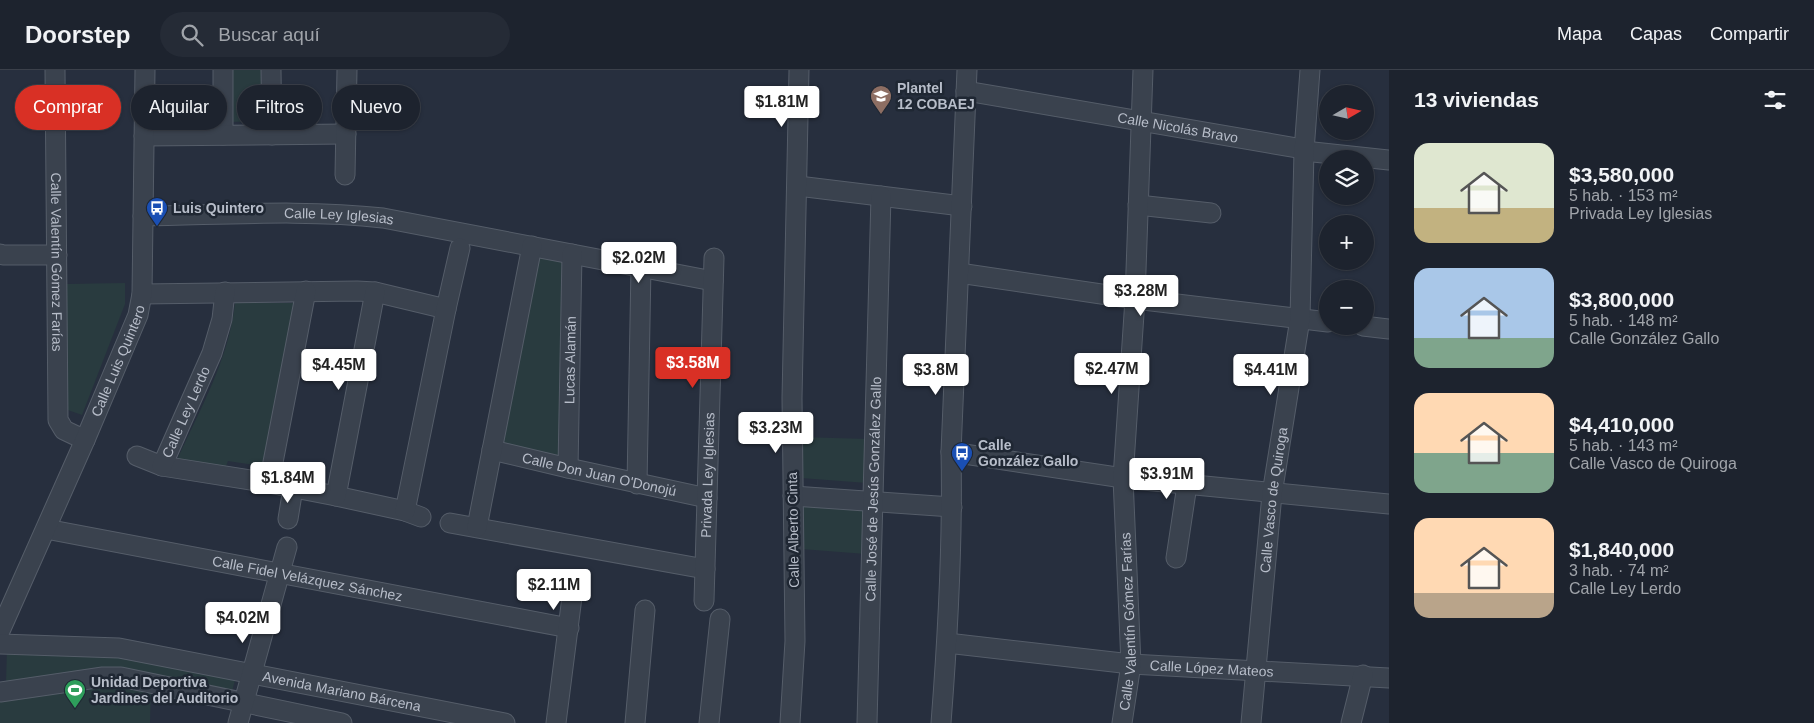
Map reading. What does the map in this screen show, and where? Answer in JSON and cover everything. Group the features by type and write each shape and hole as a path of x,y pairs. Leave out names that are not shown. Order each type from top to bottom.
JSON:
{"street":[{"name":"Calle Valentín Gómez Farías","path":"55,70 58,420 64,430 85,440"},
{"name":"Calle Luis Quintero","path":"0,631 138,315 142,294 145,70"},
{"path":"223,70 223,135"},
{"path":"271,70 272,135"},
{"path":"346,175 347,70"},
{"name":"Calle Alberto Cinta","path":"790,723 795,641 792,398 799,70"},
{"path":"941,723 947,643 952,507 951,452 967,70"},
{"name":"Calle Valentín Gómez Farías","path":"1122,723 1131,664 1124,478 1135,299 1143,70"},
{"name":"Calle Vasco de Quiroga","path":"1252,723 1272,494 1300,319 1304,151 1310,70"},
{"name":"Calle Nicolás Bravo","path":"966,90 1297,148 1304,151 1389,160"},
{"path":"144,136 346,134"},
{"path":"798,186 962,206"},
{"name":"Calle José de Jesús González Gallo","path":"867,723 881,196"},
{"path":"1138,205 1211,212"},
{"name":"Calle Ley Iglesias","path":"143,216 353,214 383,218 713,281"},
{"path":"477,527 532,246"},
{"name":"Calle Ley Lerdo","path":"225,292 222,319 212,353 162,466 269,483 413,514 446,309 460,248"},
{"path":"1,255 57,254"},
{"name":"Lucas Alamán","path":"568,468 572,254"},
{"name":"Privada Ley Iglesias","path":"704,601 714,258"},
{"path":"637,484 641,267"},
{"path":"959,273 1135,299 1319,321"},
{"path":"142,294 357,290 375,292 446,309"},
{"path":"269,483 306,291"},
{"path":"336,496 375,292"},
{"path":"1374,327 1389,329"},
{"name":"Calle Don Juan O'Donojú","path":"492,450 637,484 707,498"},
{"path":"951,452 1124,478 1389,504"},
{"path":"137,456 162,466"},
{"path":"1176,558 1187,485"},
{"path":"288,519 293,488"},
{"path":"793,496 952,507"},
{"path":"450,523 705,569"},
{"name":"Calle Fidel Velázquez Sánchez","path":"46,529 569,628"},
{"path":"238,723 287,547"},
{"path":"556,723 572,597"},
{"path":"635,723 645,610"},
{"path":"709,723 720,619"},
{"name":"Calle López Mateos","path":"947,643 1131,664 1363,675 1389,678"},
{"name":"Avenida Mariano Bárcena","path":"0,644 119,648 505,723"},
{"path":"1351,723 1363,675"},
{"path":"0,692 103,677 121,678 342,723"}],"shaded area":[{"path":"227,70 266,70 266,85 237,85 237,122 227,122"},
{"path":"537,257 565,262 562,458 502,444"},
{"path":"125,283 125,304 82,415 65,409 67,284"},
{"path":"235,303 297,303 267,467 228,461 225,469 177,460 220,364 232,324"},
{"path":"800,437 868,439 867,483 801,478"},
{"path":"801,503 867,508 866,554 801,549"},
{"path":"7,648 118,654 237,673 232,691 116,673 6,682"},
{"name":"Unidad Deportiva Jardines del Auditorio","path":"115,679 151,686 150,723 0,723 0,695"}],"place":[{"name":"Plantel 12 COBAEJ","path":"881,115"},
{"name":"Luis Quintero","path":"157,227"},
{"name":"Calle González Gallo","path":"962,472"},
{"name":"Unidad Deportiva Jardines del Auditorio","path":"75,709"}]}
